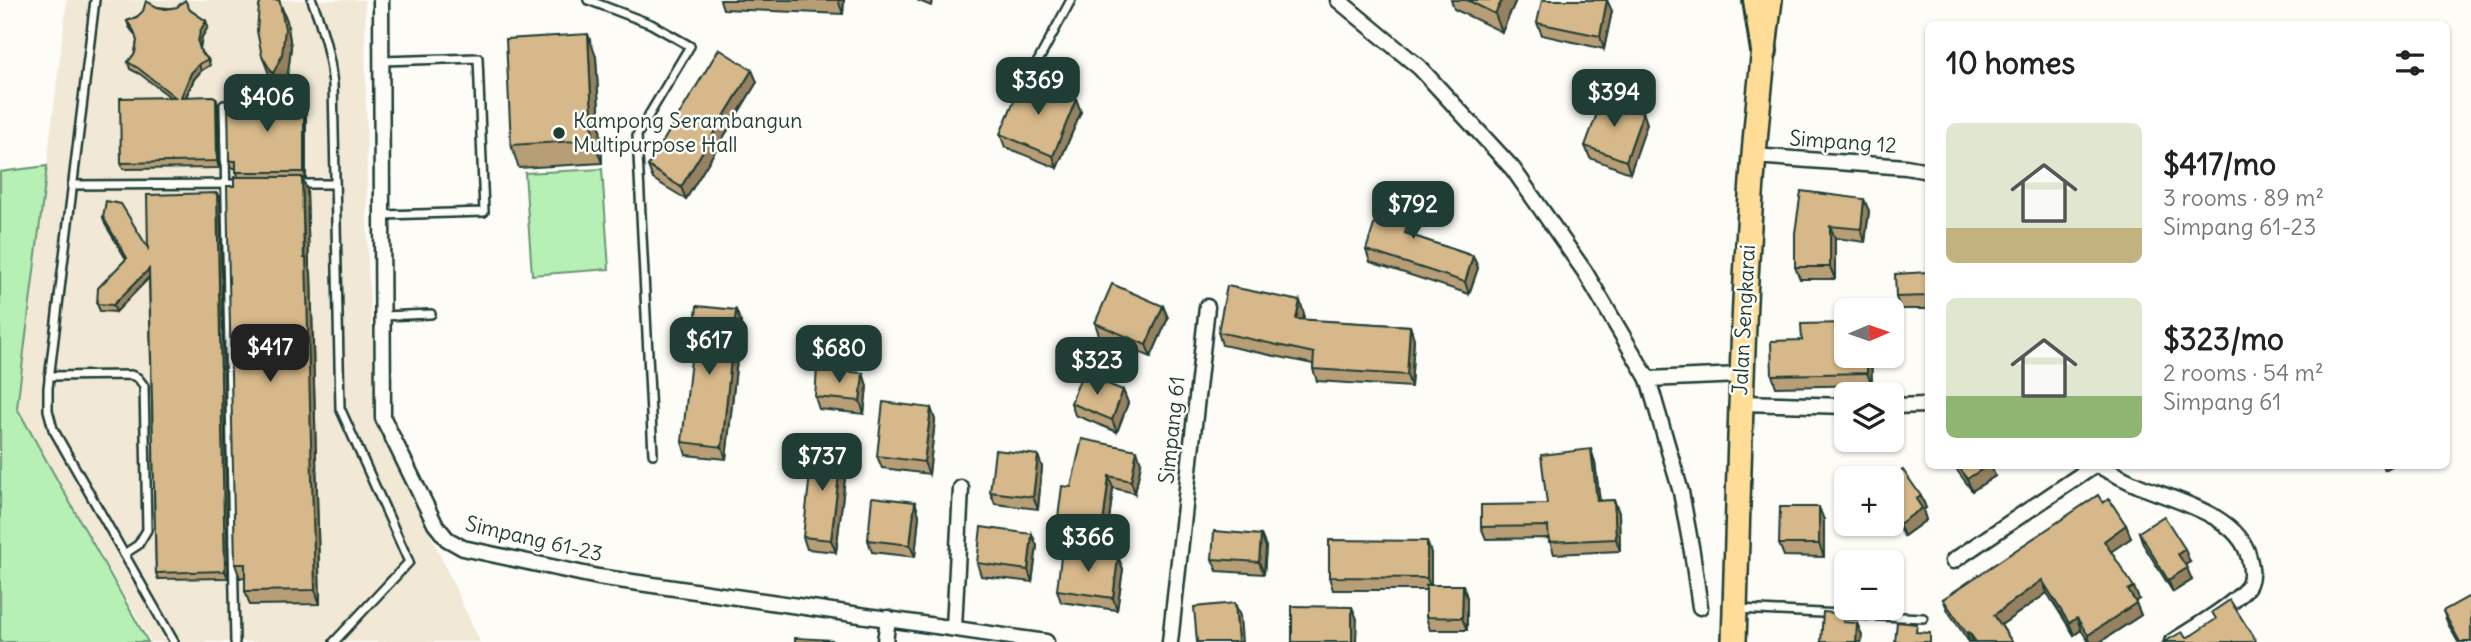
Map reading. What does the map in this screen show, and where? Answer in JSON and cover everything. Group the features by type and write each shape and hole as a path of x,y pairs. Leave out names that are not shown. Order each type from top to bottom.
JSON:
{"highway":[{"path":"1756,0 1764,51"}],"main road":[{"name":"Jalan Sengkarai","path":"1734,642 1746,254 1770,0"}],"street":[{"name":"Simpang 61-23","path":"382,0 383,418 435,524 447,539 463,548 598,576 1046,642"},
{"path":"1338,0 1420,68 1513,169 1585,272 1648,379 1681,492 1700,607"},
{"name":"Simpang 12","path":"1754,156 1925,170"},
{"name":"Simpang 61","path":"1170,642 1207,307"},
{"path":"1648,379 1741,375"},
{"path":"1740,403 1834,406"},
{"path":"1904,406 1925,405"},
{"path":"1953,561 2091,469"},
{"path":"2103,469 2217,517 2235,531 2247,550 2252,571 2249,584 2239,596 2172,642"},
{"path":"954,628 961,488"},
{"path":"885,642 888,618"}],"lane":[{"path":"94,0 49,376 48,410 53,429 174,642"},
{"path":"312,0 331,59 340,408 409,562 334,642"},
{"path":"588,0 651,24 690,46 637,135 653,454"},
{"path":"1030,76 1071,0"},
{"path":"381,61 478,58 484,212 381,215"},
{"path":"224,105 235,642"},
{"path":"72,185 253,184"},
{"path":"294,184 335,184"},
{"path":"383,316 431,314"},
{"path":"49,376 131,375 138,378 144,386 147,530 138,545 124,554"},
{"path":"1735,609 1923,618"}],"shaded area":[{"path":"67,0 365,0 368,269 378,420 480,642 151,642 17,408"}],"green space":[{"path":"47,166 17,408 148,642 0,642 0,172"},
{"path":"602,169 609,269 532,275 525,173"}],"building":[{"path":"185,0 190,10 206,21 198,42 201,53 208,59 191,73 181,97 216,98 217,161 121,163 120,98 175,97 128,62 135,53 137,41 127,21 143,11 146,1 166,9 177,7"},
{"path":"262,0 279,0 285,29 282,55 273,74 262,56 257,31"},
{"path":"1467,0 1502,0 1495,14"},
{"path":"1542,0 1607,0 1600,36 1537,23"},
{"name":"Kampong Serambangun Multipurpose Hall","path":"588,34 593,140 511,145 506,39"},
{"path":"719,49 752,70 681,187 648,166"},
{"path":"1024,77 1076,99 1053,156 1000,134"},
{"path":"304,97 304,172 236,172 236,161 229,161 228,98"},
{"path":"1603,97 1643,112 1626,161 1585,146"},
{"path":"234,177 302,177 315,590 245,591 245,564 235,564 227,186 234,186"},
{"path":"1385,190 1416,200 1405,233 1473,256 1465,282 1366,250"},
{"path":"1801,191 1864,199 1861,229 1830,226 1830,267 1795,267 1795,233"},
{"path":"217,193 225,571 156,573 149,269 113,305 97,304 98,288 127,258 103,217 106,201 121,204 148,248 147,195"},
{"path":"1925,272 1925,296 1896,297 1895,274"},
{"path":"1112,284 1163,306 1146,345 1095,323"},
{"path":"1227,286 1300,301 1296,319 1410,326 1407,375 1313,369 1314,353 1218,332"},
{"path":"697,306 736,310 722,447 682,442"},
{"path":"1834,323 1834,368 1867,368 1867,373 1772,375 1771,341 1802,340 1801,324"},
{"path":"817,369 863,373 860,401 815,397"},
{"path":"1082,374 1123,390 1112,420 1071,403"},
{"path":"883,402 931,408 924,462 877,456"},
{"path":"1082,439 1137,450 1131,481 1109,476 1103,524 1058,518 1062,486 1071,487"},
{"path":"813,447 842,450 831,540 803,537"},
{"path":"1591,449 1597,501 1614,500 1616,539 1549,542 1548,526 1481,527 1481,505 1547,504 1541,455"},
{"path":"995,450 1038,455 1033,497 990,492"},
{"path":"1960,469 1982,469 1967,479"},
{"path":"1904,471 1921,496 1916,499 1922,508 1904,521"},
{"path":"2098,495 2103,503 2109,499 2126,525 2104,541 2134,587 2128,590 2136,603 2088,635 2077,618 2069,623 2042,580 1994,615 2012,642 1976,642 1969,632 1967,634 1943,599"},
{"path":"872,497 915,502 910,545 868,540"},
{"path":"1780,507 1819,507 1819,544 1779,544"},
{"path":"2164,516 2185,549 2178,554 2187,568 2168,580 2139,532"},
{"path":"981,527 1032,534 1028,570 977,563"},
{"path":"1214,531 1261,535 1259,562 1212,559"},
{"path":"1329,540 1427,541 1427,578 1329,577"},
{"path":"1062,549 1118,557 1113,598 1057,590"},
{"path":"1426,585 1463,585 1462,618 1426,617"},
{"path":"2470,596 2471,642 2460,642 2443,611"},
{"path":"2230,600 2255,642 2164,642 2182,632 2186,638 2192,635 2216,619 2212,612"},
{"path":"1235,603 1238,642 1197,642 1194,607"},
{"path":"1292,606 1352,607 1352,642 1292,642"},
{"path":"1823,612 1834,613 1834,620 1857,623 1856,642 1821,642"},
{"path":"1897,622 1917,624 1916,632 1930,633 1930,642 1895,642"},
{"path":"795,638 832,640 795,642"}],"place":[{"name":"Kampong Serambangun Multipurpose Hall","path":"559,133"}]}
